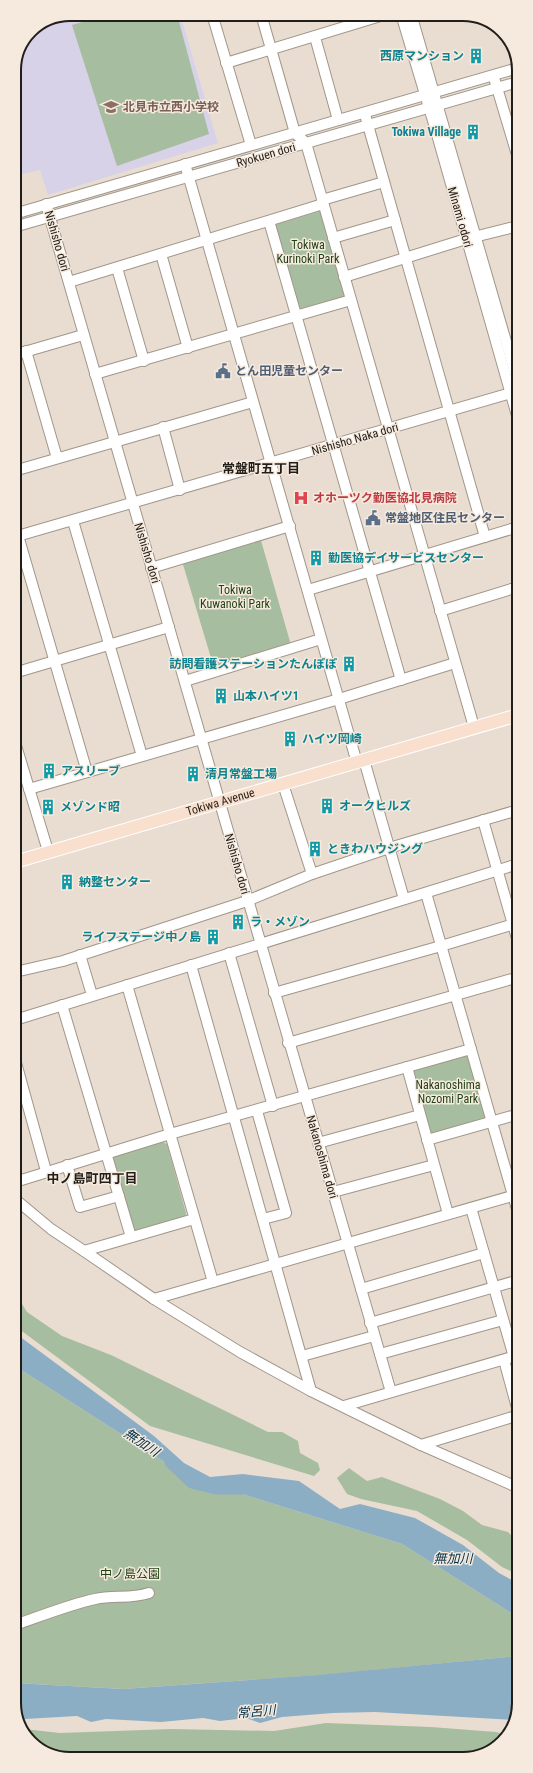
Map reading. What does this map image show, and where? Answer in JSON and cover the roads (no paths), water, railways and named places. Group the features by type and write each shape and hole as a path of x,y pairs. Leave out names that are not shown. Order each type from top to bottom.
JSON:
{"main road":[{"name":"Tokiwa Avenue","path":"21,860 361,762 512,717"}],"street":[{"path":"214,21 251,145"},
{"path":"263,21 295,132 306,143 474,727"},
{"path":"226,63 365,21"},
{"name":"Minami odori","path":"403,21 429,93"},
{"name":"Minami odori","path":"413,21 432,106 512,385"},
{"path":"315,37 338,120"},
{"name":"Ryokuen dori","path":"21,212 512,70"},
{"path":"494,75 512,137"},
{"name":"Ryokuen dori","path":"21,225 512,84"},
{"path":"364,113 485,537"},
{"path":"185,164 290,526 321,639 339,699 390,848 404,899"},
{"path":"69,282 269,221 384,182"},
{"name":"Nishisho dori","path":"46,204 132,504 185,681 247,901"},
{"path":"333,238 395,220"},
{"path":"269,221 401,680"},
{"path":"344,277 471,238 512,228"},
{"name":"Minami odori","path":"471,238 512,364"},
{"path":"161,254 188,348"},
{"path":"117,268 144,361"},
{"path":"95,374 351,300"},
{"path":"21,353 83,335"},
{"path":"26,351 57,458"},
{"name":"Nishisho Naka dori","path":"21,535 132,504 448,410 512,393"},
{"path":"21,469 253,402"},
{"path":"163,427 180,490"},
{"path":"73,521 142,756"},
{"path":"151,568 290,526"},
{"path":"308,590 512,529"},
{"path":"21,552 55,661 87,772"},
{"path":"440,611 512,589"},
{"path":"21,671 169,627"},
{"path":"185,681 321,639"},
{"path":"29,789 339,699 455,663"},
{"path":"21,762 48,852"},
{"path":"283,784 312,874"},
{"path":"21,970 80,955 247,901 312,874 390,848 512,812"},
{"path":"483,820 512,917"},
{"path":"21,1018 512,866"},
{"path":"426,892 471,1049 512,1182"},
{"name":"Nakanoshima dori","path":"247,901 391,1392"},
{"path":"274,992 441,946 512,925"},
{"path":"230,953 273,1106"},
{"path":"80,955 92,996"},
{"path":"191,965 311,1391"},
{"path":"288,1043 512,979"},
{"path":"127,985 213,1282"},
{"path":"62,1005 131,1237"},
{"path":"21,1180 170,1134 258,1111 471,1049"},
{"path":"407,1068 448,1214"},
{"path":"21,1081 46,1172"},
{"path":"258,1111 286,1213 263,1219"},
{"path":"318,1143 420,1115"},
{"path":"427,1140 512,1116"},
{"path":"67,1165 80,1208 119,1196"},
{"path":"333,1192 434,1165"},
{"path":"154,1299 512,1196"},
{"path":"21,1204 52,1229 154,1299 240,1352 311,1391 421,1445 512,1485"},
{"path":"344,1406 512,1357 471,1208"},
{"path":"84,1251 194,1219"},
{"path":"361,1289 484,1253"},
{"path":"370,1323 512,1282"},
{"path":"380,1354 503,1320"},
{"path":"302,1356 374,1336"},
{"path":"421,1445 512,1417"},
{"path":"21,1622 96,1599 121,1596 137,1597 149,1593"}],"water":[{"name":"無加川","path":"21,1337 154,1436 184,1463 210,1477 243,1474 299,1481 340,1509 360,1504 415,1518 463,1545 499,1573 512,1580 512,1614 402,1544 188,1477 21,1370"},
{"name":"常呂川","path":"512,1657 511,1712 509,1720 375,1712 333,1713 282,1717 260,1723 246,1718 220,1721 203,1718 161,1722 106,1719 91,1722 77,1716 25,1719 21,1709 21,1683 123,1689 317,1675"}],"waterway":[{"name":"無加川","path":"171,1462 192,1482 216,1488 242,1488"}],"place":[{"name":"西原マンション","path":"476,56"},
{"name":"北見市立西小学校","path":"111,107"},
{"name":"Tokiwa Village","path":"473,132"},
{"name":"とん田児童センター","path":"223,371"},
{"name":"オホーツク勤医協北見病院","path":"301,498"},
{"name":"常盤地区住民センター","path":"373,518"},
{"name":"勤医協デイサービスセンター","path":"316,558"},
{"name":"訪問看護ステーションたんぽぽ","path":"349,664"},
{"name":"山本ハイツ1","path":"221,696"},
{"name":"ハイツ岡崎","path":"290,739"},
{"name":"アスリーブ","path":"49,771"},
{"name":"清月常盤工場","path":"193,774"},
{"name":"オークヒルズ","path":"327,806"},
{"name":"メゾンド昭","path":"48,807"},
{"name":"ときわハウジング","path":"315,849"},
{"name":"納整センター","path":"67,882"},
{"name":"ラ・メゾン","path":"238,922"},
{"name":"ライフステージ中ノ島","path":"213,937"}],"district":[{"name":"常盤町五丁目","path":"261,468"},
{"name":"中ノ島町四丁目","path":"92,1178"}],"park label":[{"name":"Tokiwa Kurinoki Park","path":"308,252"},
{"name":"Tokiwa Kuwanoki Park","path":"235,597"},
{"name":"Nakanoshima Nozomi Park","path":"448,1092"},
{"name":"中ノ島公園","path":"130,1574"}]}
